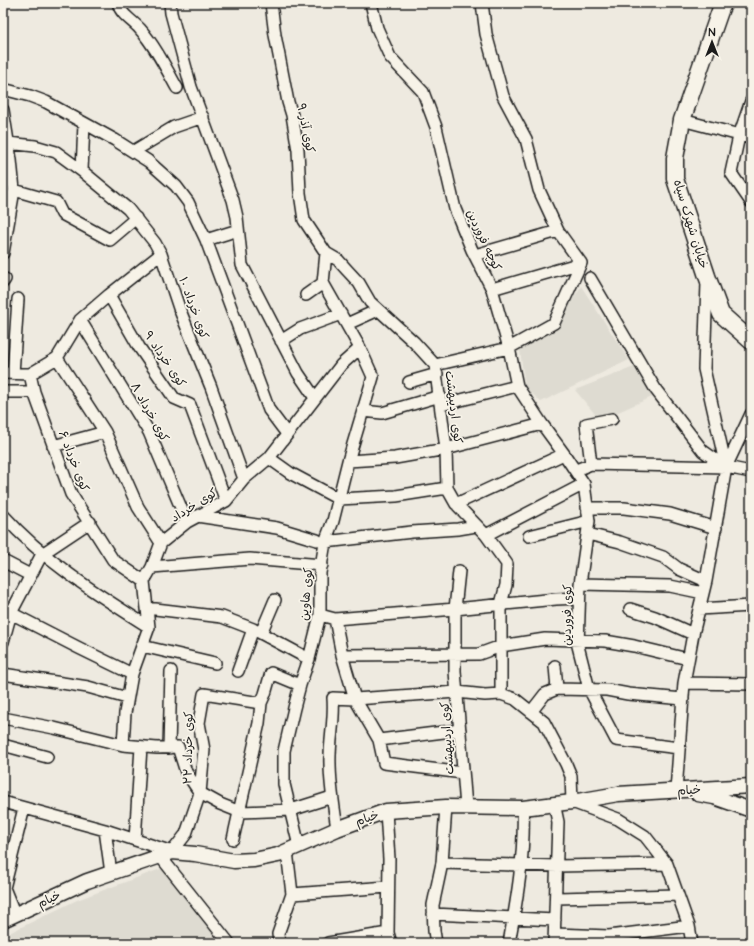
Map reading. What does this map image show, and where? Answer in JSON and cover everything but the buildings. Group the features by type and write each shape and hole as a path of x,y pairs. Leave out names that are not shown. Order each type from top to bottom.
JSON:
{"main road":[{"name":"خیابان شهرک سپاه","path":"724,3 682,120 675,158 675,179 721,314 751,341"}],"street":[{"path":"170,3 171,13 191,87 233,200 237,217 242,265 298,373 315,398"},
{"name":"کوی آذر ۹","path":"271,3 276,42 298,150 300,193 304,220 326,253"},
{"name":"کوچه فروردین","path":"371,3 377,28 390,56 424,92 436,127 455,209 472,250 492,289 509,348 517,386 542,424 576,470 584,484"},
{"path":"482,3 486,34 503,96 526,139 539,190 558,231 581,262"},
{"path":"119,7 140,29 161,60 176,88"},
{"path":"3,88 46,102 134,151 159,169 176,186 188,202 206,240 269,410 287,434"},
{"path":"751,101 739,136 731,173 751,202"},
{"path":"3,110 4,127 8,143 7,160 14,190 5,229 3,253"},
{"path":"134,151 174,127 203,117"},
{"path":"682,120 751,138"},
{"path":"82,171 84,123"},
{"name":"کوی خرداد ۱۰","path":"8,143 35,146 56,152 82,171 128,209 136,218 161,254 179,308 211,387 244,479"},
{"path":"14,190 56,202 62,214 110,240 136,218"},
{"path":"206,240 238,230"},
{"path":"475,255 558,231"},
{"path":"306,295 323,283 326,253"},
{"name":"کوی اردیبهشت","path":"326,253 338,260 355,278 370,302 414,342 436,370 446,449 447,488 456,504 486,535 507,564 506,585 502,604"},
{"path":"18,299 8,374 30,374 57,358 80,320 161,254"},
{"path":"492,289 581,262"},
{"path":"410,382 436,370 509,348 554,323 581,262"},
{"path":"707,276 704,369 726,467"},
{"path":"590,278 656,390 703,451 726,467"},
{"name":"کوی هاوین","path":"292,894 293,849 291,810 286,798 284,784 284,751 300,685 309,659 320,615 320,573 322,565 321,541 348,461 373,377 360,348 323,283"},
{"name":"کوی خرداد ۹","path":"109,295 139,347 174,398 190,405 226,502"},
{"path":"281,341 300,329 378,310"},
{"name":"کوی خرداد ۸","path":"80,320 149,432 187,522"},
{"name":"کوی خرداد","path":"161,543 187,522 226,502 244,479 269,458 341,365 360,348"},
{"path":"57,358 105,432 138,507 161,543 152,567 144,581 149,627 132,674 123,745"},
{"name":"کوی خرداد ۶","path":"30,374 34,392 71,494 113,560 144,581"},
{"path":"363,411 382,413 517,386"},
{"path":"3,392 34,392"},
{"path":"751,414 726,467 706,581 693,634 684,683 676,791 714,797 751,810"},
{"path":"591,464 586,424 612,419"},
{"path":"348,461 395,458 446,449 542,424"},
{"path":"53,446 105,432"},
{"path":"456,504 564,454"},
{"path":"269,458 290,473 336,498 396,496 447,488"},
{"path":"576,470 591,464 726,467 751,472"},
{"path":"486,535 584,484"},
{"name":"کوی فروردین","path":"584,484 589,521 580,584 578,640 589,689 616,740 679,748"},
{"path":"587,508 624,508 670,514 716,528"},
{"path":"3,516 42,554 82,584 149,627"},
{"path":"197,516 277,528 321,541 458,529 476,526"},
{"path":"529,536 589,521"},
{"path":"3,642 7,611 42,554 90,522"},
{"path":"588,534 620,542 663,557 679,569 706,581"},
{"path":"152,567 250,559 322,565"},
{"path":"3,561 30,575"},
{"name":"کوی اردیبهشت","path":"459,571 455,609 455,655 466,807"},
{"path":"580,584 670,586 703,593"},
{"path":"320,615 335,618 580,598"},
{"path":"238,671 274,600"},
{"path":"501,694 502,604"},
{"path":"699,609 751,606"},
{"path":"147,608 222,617 257,631 309,659"},
{"path":"630,609 655,617 693,634"},
{"path":"7,611 132,674"},
{"path":"335,618 342,655 355,699 379,740 384,763 463,773"},
{"path":"342,655 479,654 501,646 545,639 606,641 634,646 688,660"},
{"path":"142,646 215,663"},
{"path":"555,666 557,689"},
{"path":"169,748 171,671"},
{"path":"233,840 259,723 261,703 271,672 300,685"},
{"path":"3,674 88,687 128,698"},
{"path":"684,683 751,684"},
{"path":"531,712 545,694 557,689 607,690 628,694 683,698"},
{"path":"337,829 332,797 330,762 334,713 333,698 355,699 457,692 485,695 501,694 515,699 544,722 571,776 572,802 618,819 645,836 666,864 689,926 692,943"},
{"name":"کوی خرداد ۲۲","path":"166,854 186,834 200,794 204,750 200,723 204,694 261,703"},
{"path":"3,718 54,728 123,745 141,747 178,747 186,772 200,794 240,812 291,810 332,797"},
{"path":"379,740 460,730"},
{"path":"3,745 47,757"},
{"path":"135,840 141,747"},
{"name":"خیام","path":"9,917 87,881 166,854 195,854 234,861 254,860 278,855 337,829 386,812 446,807 523,808 572,802 618,794 751,786"},
{"path":"3,802 105,830 135,840 166,854 229,943"},
{"path":"554,804 558,822 554,939 609,936 689,926"},
{"path":"436,943 433,905 442,863 446,807"},
{"path":"9,917 4,888 24,808"},
{"path":"508,943 514,917 521,865 524,831 523,808"},
{"path":"328,943 389,938 389,859 386,812"},
{"path":"105,830 111,873"},
{"path":"442,863 557,866 666,864"},
{"path":"279,943 278,934 292,894 388,887"},
{"path":"556,898 678,895"},
{"path":"433,914 555,920"}],"shaded area":[{"path":"581,286 629,360 541,402 525,387 519,343 558,324"},
{"path":"634,367 652,397 600,420 575,390"},
{"path":"163,868 222,943 3,943 3,936 77,900"}]}
